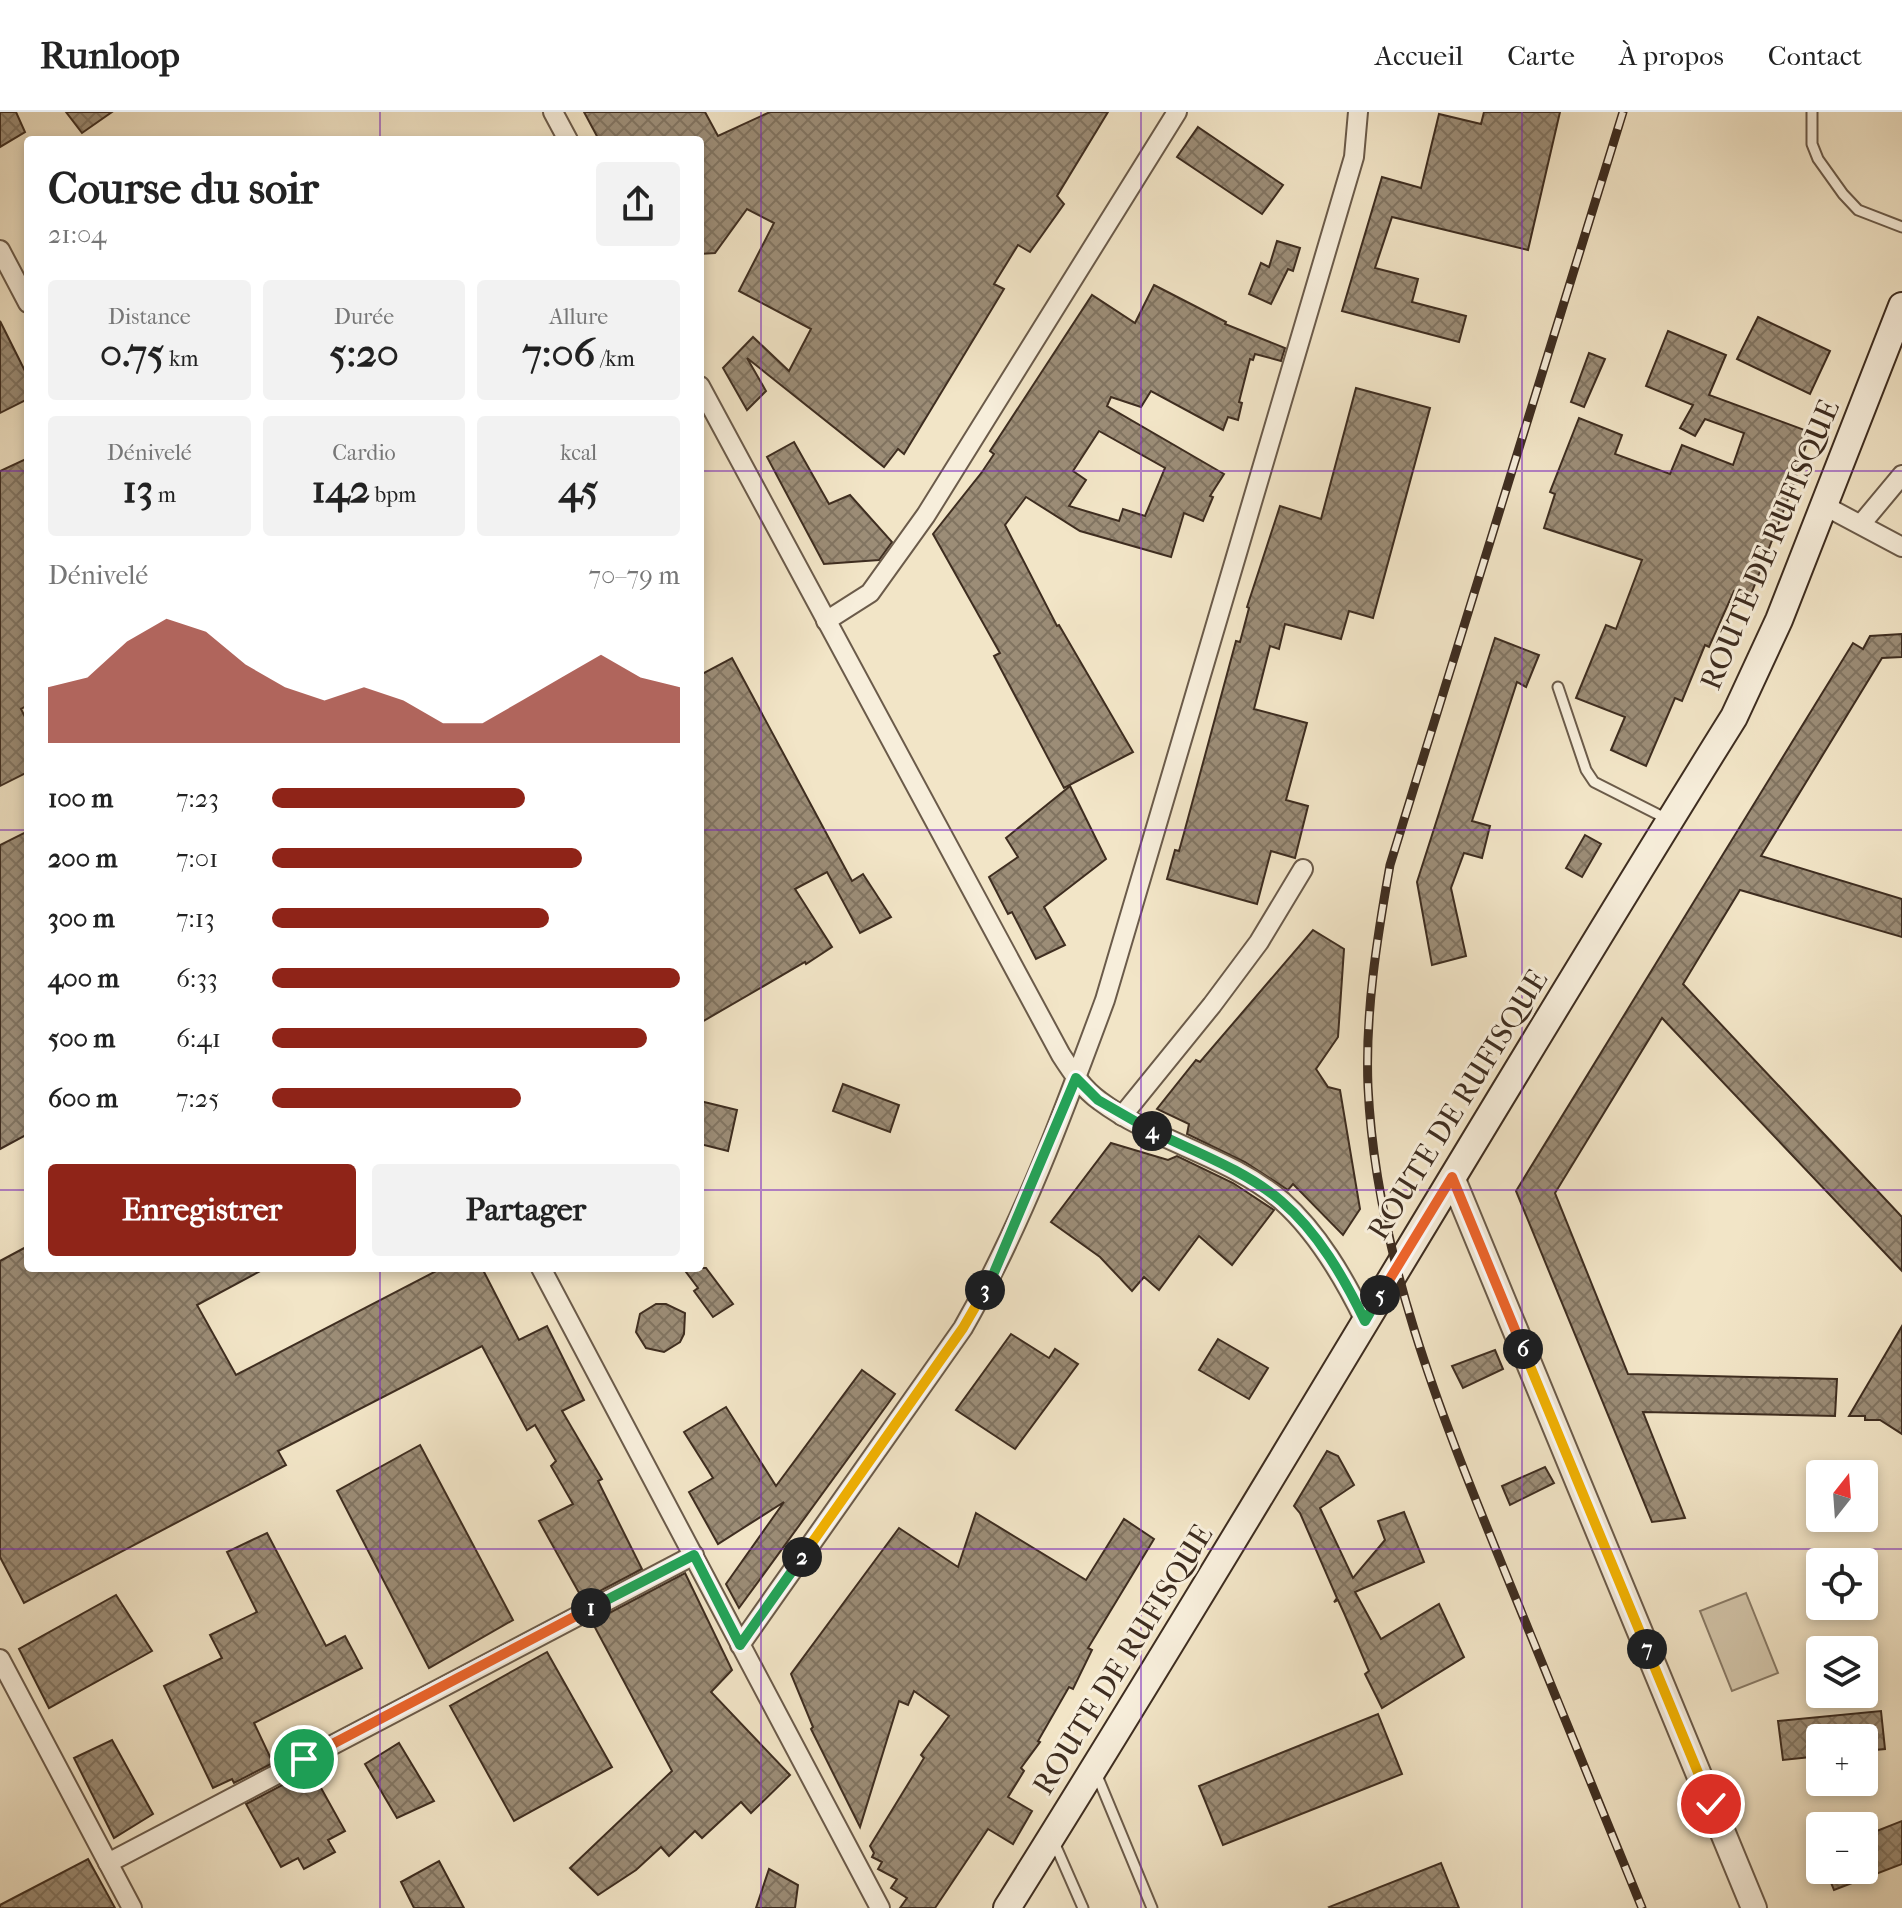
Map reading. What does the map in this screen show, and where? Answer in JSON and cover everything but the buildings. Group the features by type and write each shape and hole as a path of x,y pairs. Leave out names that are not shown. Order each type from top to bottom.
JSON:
{"main road":[{"name":"ROUTE DE RUFISQUE","path":"1007,1908 1095,1770 1452,1177 1734,717 1779,620 1902,306"}],"street":[{"path":"553,112 566,136"},
{"path":"826,621 870,593 926,515 1177,112"},
{"path":"740,1645 963,1328 993,1275 1076,1078 1105,1000 1309,313 1354,157 1358,112"},
{"path":"0,250 24,295"},
{"path":"704,393 1076,1078 1098,1100 1122,1116 1239,1173 1282,1201 1323,1246 1365,1321"},
{"path":"1862,523 1902,475"},
{"path":"1825,506 1902,547"},
{"path":"1122,1116 1259,942 1303,869"},
{"path":"1452,1177 1754,1908"},
{"path":"543,1272 880,1908"},
{"path":"108,1863 694,1555"},
{"path":"0,1659 132,1908"}],"lane":[{"path":"1812,112 1812,144 1818,159 1843,194 1858,210 1902,227"},
{"path":"1558,687 1586,770 1594,782 1669,820"},
{"path":"1095,1770 1152,1908"},
{"path":"1052,1837 1083,1908"}],"shaded area":[{"path":"1746,1593 1778,1673 1732,1691 1700,1611"}],"railway":[{"path":"1623,112 1390,865 1373,976 1368,1031 1368,1087 1384,1213 1398,1274 1436,1395 1481,1514 1642,1908"}],"route":[{"path":"304,1759 694,1555 740,1645 963,1328 993,1275 1076,1078 1098,1100 1122,1116 1239,1173 1282,1201 1323,1246 1365,1321 1452,1177 1711,1804"}]}
